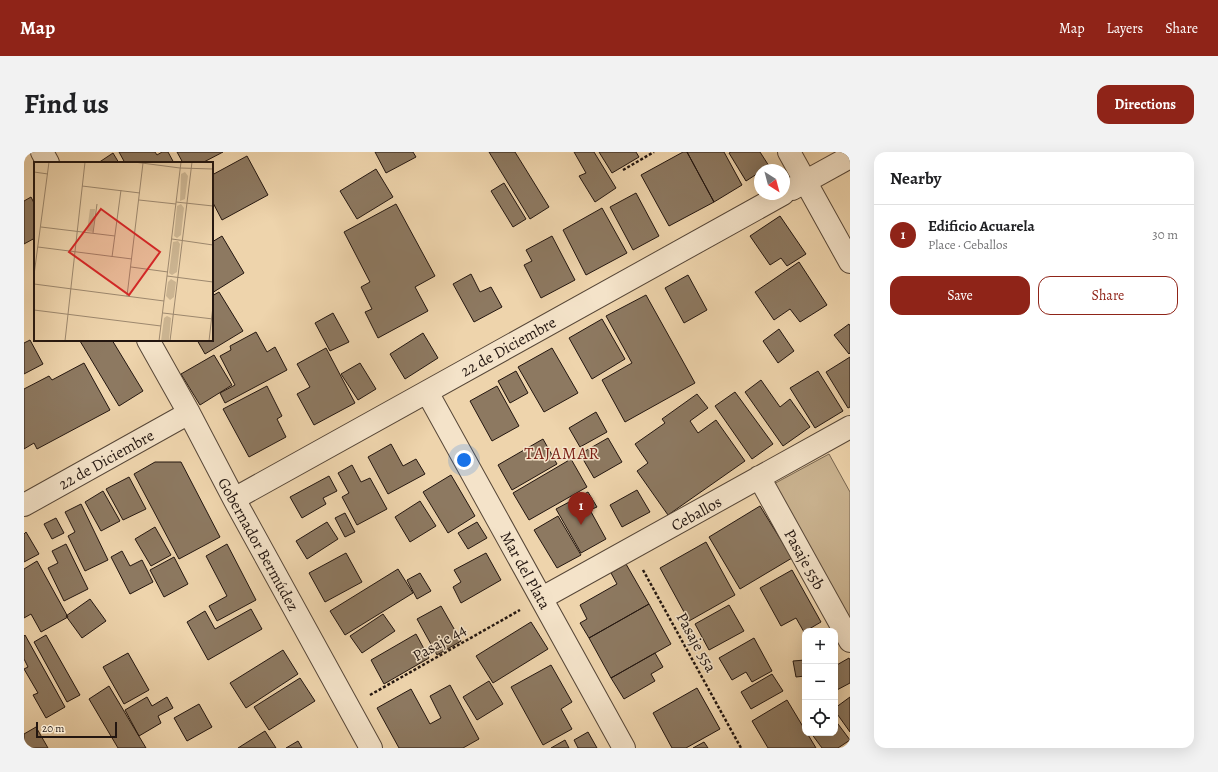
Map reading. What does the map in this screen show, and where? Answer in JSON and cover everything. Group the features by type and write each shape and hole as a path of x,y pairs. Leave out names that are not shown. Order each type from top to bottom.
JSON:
{"street":[{"path":"42,152 47,162"},
{"path":"789,152 850,262"},
{"name":"22 de Diciembre","path":"790,190 850,157"},
{"name":"22 de Diciembre","path":"234,499 772,200"},
{"name":"Gobernador Bermúdez","path":"149,341 371,748"},
{"name":"Mar del Plata","path":"427,392 624,748"},
{"name":"22 de Diciembre","path":"24,505 189,413"},
{"name":"Ceballos","path":"542,598 850,427"},
{"name":"Pasaje 55b","path":"759,477 850,641"}],"path":[{"path":"623,170 654,152"},
{"name":"Pasaje 55a","path":"631,548 741,748"},
{"name":"Pasaje 44","path":"348,707 542,598"}],"shaded area":[{"path":"829,454 850,492 850,630 770,486"}],"building":[{"path":"119,152 155,152 157,155 162,152 168,152 173,162 124,162"},
{"path":"177,152 223,152 204,162 182,162"},
{"path":"375,152 413,152 416,157 386,173"},
{"path":"489,152 515,152 549,207 530,219"},
{"path":"574,152 594,152 616,188 595,202 579,176 586,173"},
{"path":"599,152 636,152 639,157 612,173"},
{"path":"683,152 687,152 714,202 669,226 641,175"},
{"path":"687,152 724,152 742,185 714,202"},
{"path":"760,152 768,164 754,164 754,176 746,181 729,153"},
{"path":"113,153 118,162 100,162"},
{"path":"247,156 268,195 222,220 213,203 213,174"},
{"path":"376,169 393,197 357,219 340,191"},
{"path":"504,183 526,219 513,227 491,191"},
{"path":"636,193 659,236 633,250 610,207"},
{"path":"31,197 34,203 34,239 24,244 24,201"},
{"path":"396,204 435,276 415,287 428,311 378,338 365,312 372,309 361,287 370,282 344,232"},
{"path":"602,208 627,253 586,275 563,230"},
{"path":"780,216 806,254 787,266 781,258 770,265 750,236"},
{"path":"222,236 244,273 213,292 213,241"},
{"path":"552,236 575,280 541,298 524,265 532,261 526,250"},
{"path":"799,262 827,305 800,322 790,309 774,320 755,292"},
{"path":"471,274 480,292 491,287 502,307 474,322 453,284"},
{"path":"688,275 707,310 684,323 665,288"},
{"path":"219,292 243,331 205,354 198,341 213,341 213,295"},
{"path":"646,295 695,383 625,422 602,380 632,363 606,316"},
{"path":"333,313 349,342 330,351 315,323"},
{"path":"602,319 625,359 592,379 569,338"},
{"path":"849,324 850,353 849,354 834,335"},
{"path":"779,329 794,351 778,363 763,341"},
{"path":"256,332 267,352 275,347 287,370 225,403 220,393 235,385 220,356 231,350 230,346"},
{"path":"423,333 438,358 405,379 390,354"},
{"path":"30,340 43,364 24,374 24,343"},
{"path":"80,341 113,341 143,391 119,406"},
{"path":"326,348 355,403 314,425 297,394 310,387 297,364"},
{"path":"552,348 578,393 544,412 518,367"},
{"path":"214,355 232,385 200,405 181,374"},
{"path":"850,357 850,407 848,408 826,372"},
{"path":"84,363 110,410 37,449 34,443 24,449 24,389 49,376 52,380"},
{"path":"360,363 376,389 358,400 341,374"},
{"path":"516,371 528,393 510,403 498,381"},
{"path":"818,371 843,411 815,428 790,388"},
{"path":"761,380 780,407 790,399 810,427 783,446 745,392"},
{"path":"267,386 282,416 277,419 286,437 249,457 223,409"},
{"path":"497,386 519,426 492,441 470,401"},
{"path":"735,392 773,444 752,459 715,406"},
{"path":"697,394 708,408 690,421 698,433 716,420 745,461 668,515 637,471 648,463 635,444 665,423 662,419"},
{"path":"596,412 607,432 580,447 569,428"},
{"path":"608,438 622,462 594,478 580,454"},
{"path":"543,439 557,464 512,490 498,465"},
{"path":"391,444 403,466 416,459 425,474 388,494 368,457"},
{"path":"571,459 587,487 529,520 513,493"},
{"path":"155,462 181,462 220,537 179,559 134,474"},
{"path":"352,465 361,482 370,478 387,509 357,525 342,497 349,493 338,473"},
{"path":"451,475 475,516 448,533 423,492"},
{"path":"329,476 337,491 323,498 326,504 302,518 290,497"},
{"path":"129,477 146,509 123,520 106,489"},
{"path":"637,490 650,512 622,527 610,505"},
{"path":"103,491 120,521 101,531 85,502"},
{"path":"588,492 597,507 590,510 606,539 581,553 556,509"},
{"path":"420,501 436,526 410,542 395,517"},
{"path":"81,504 108,560 85,571 68,536 75,532 65,512"},
{"path":"760,506 792,558 740,589 709,537"},
{"path":"345,513 355,532 345,537 335,518"},
{"path":"558,516 581,555 557,568 534,530"},
{"path":"56,518 64,533 52,539 44,524"},
{"path":"327,522 338,539 307,559 296,541"},
{"path":"477,522 487,538 468,549 458,533"},
{"path":"155,527 171,555 151,566 135,539"},
{"path":"26,532 39,554 24,562 24,534"},
{"path":"706,542 735,595 689,621 660,568"},
{"path":"66,544 88,589 64,601 48,568 58,563 52,551"},
{"path":"227,544 256,600 217,621 209,606 227,596 206,556"},
{"path":"122,551 130,566 142,560 153,582 130,594 111,557"},
{"path":"346,553 362,582 325,602 309,573"},
{"path":"486,553 501,580 461,603 453,587 461,582 454,570"},
{"path":"174,557 188,584 164,597 150,570"},
{"path":"37,561 68,617 41,632 31,614 24,618 24,569"},
{"path":"626,564 649,604 589,638 580,623 587,619 580,605 617,584 611,573"},
{"path":"398,569 413,593 345,635 330,611"},
{"path":"792,570 821,622 811,628 802,628 796,618 781,626 760,588"},
{"path":"420,573 431,591 417,599 407,580"},
{"path":"90,599 106,621 82,638 66,616"},
{"path":"649,604 671,644 611,678 589,638"},
{"path":"729,605 744,631 709,650 695,624"},
{"path":"441,606 461,641 437,655 417,619"},
{"path":"251,609 262,629 208,660 187,622 205,611 215,629"},
{"path":"383,614 395,631 362,653 350,636"},
{"path":"531,622 548,649 493,683 476,656"},
{"path":"416,634 429,658 384,684 371,660"},
{"path":"25,635 65,707 46,718 33,695 38,693 24,669 28,667 24,659"},
{"path":"46,635 80,695 67,702 34,642"},
{"path":"754,638 772,671 752,682 746,672 732,680 719,658"},
{"path":"283,650 298,674 246,708 230,683"},
{"path":"128,653 149,690 124,704 103,667"},
{"path":"655,653 663,667 651,674 655,681 624,699 611,678"},
{"path":"849,658 850,660 850,683 838,689 838,664"},
{"path":"802,660 802,676 796,677 793,661"},
{"path":"551,665 572,702 561,709 572,729 543,745 511,687"},
{"path":"772,674 783,691 751,709 741,692"},
{"path":"300,678 315,701 269,730 254,707"},
{"path":"489,681 503,704 477,720 463,697"},
{"path":"450,685 479,739 463,748 399,748 377,708 411,689 430,724 441,718 430,696"},
{"path":"109,686 146,748 118,748 89,699"},
{"path":"697,688 720,729 686,748 672,748 653,713"},
{"path":"147,697 152,706 167,697 173,708 158,716 161,723 139,736 125,710"},
{"path":"850,697 850,732 838,715 838,706"},
{"path":"787,700 802,725 802,736 809,736 816,748 768,748 752,721"},
{"path":"199,704 212,727 187,741 174,718"},
{"path":"838,724 850,740 838,748 822,748 813,736 838,736"},
{"path":"36,727 48,748 24,748 24,734"},
{"path":"265,731 276,748 238,748"},
{"path":"588,732 597,748 578,748 574,740"},
{"path":"565,740 569,748 551,748"},
{"path":"298,741 302,748 286,748"},
{"path":"704,742 708,748 693,748"}],"place":[{"name":"Edificio Acuarela","path":"581,525"}],"district":[{"name":"TAJAMAR","path":"562,453"}]}
